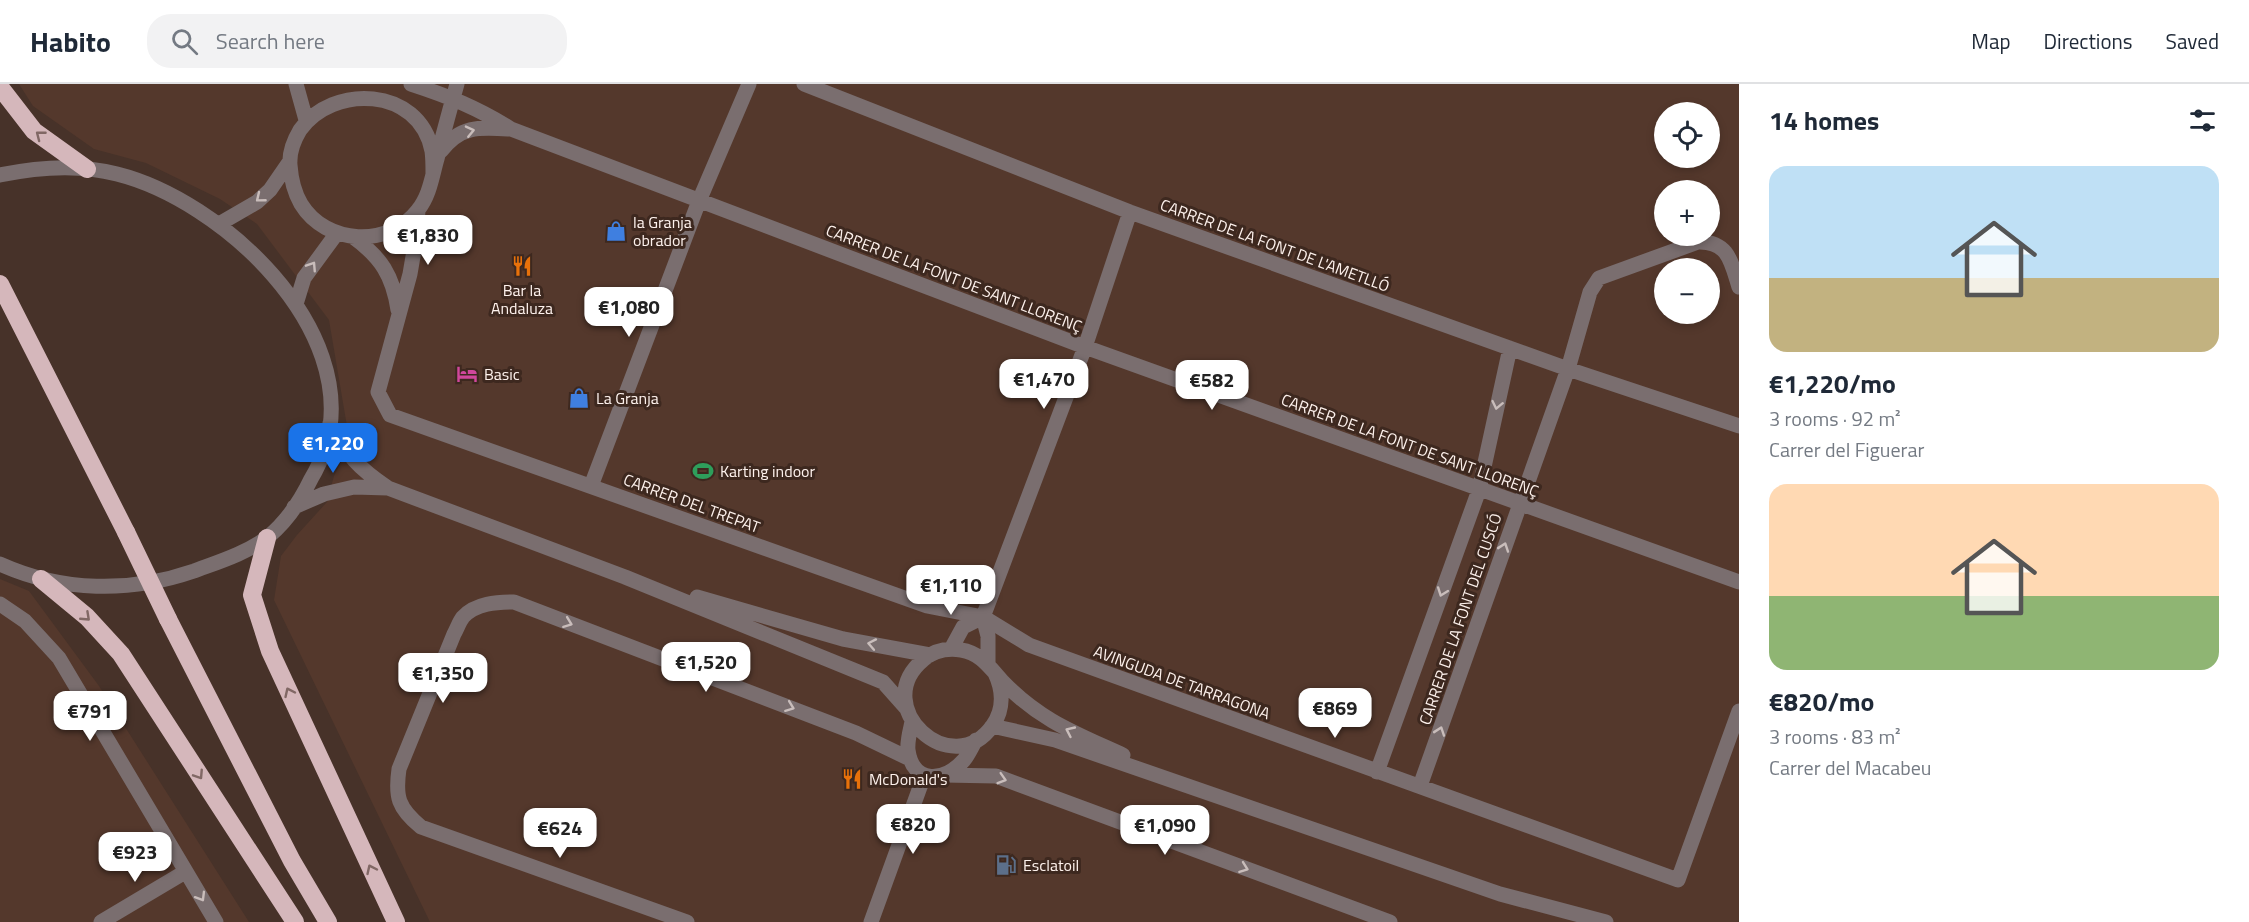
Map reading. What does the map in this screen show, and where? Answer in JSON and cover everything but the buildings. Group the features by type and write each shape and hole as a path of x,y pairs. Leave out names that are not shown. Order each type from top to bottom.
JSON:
{"highway":[{"path":"0,87 34,131 87,169"},
{"path":"0,284 292,861 328,922"},
{"path":"267,538 252,595 270,651 396,922"},
{"path":"41,579 87,617 121,654 295,922"}],"street":[{"path":"296,84 306,120"},
{"path":"382,84 394,102"},
{"path":"591,486 699,201 749,84"},
{"name":"CARRER DE LA FONT DE L'AMETLLÓ","path":"804,84 1130,212 1568,369 1739,426"},
{"path":"394,102 422,85 455,91 511,129"},
{"path":"433,174 432,151 425,132 411,113 394,102 369,94 345,95 323,104 306,120 295,139 290,161 292,184 302,205 317,222 337,233 353,237 371,237 389,232 405,223 418,210 428,193 455,91"},
{"path":"438,154 449,141 465,131 488,128 511,129"},
{"name":"CARRER DE LA FONT DE SANT LLORENÇ","path":"511,129 1085,347 1739,582"},
{"path":"219,224 257,202 270,190 290,161"},
{"path":"0,175 21,170 52,168 87,169 117,174 181,200 219,224 249,249 296,304 312,332 324,362 330,398 330,423 326,445 318,465 294,507 267,538 217,563 179,576 112,588 41,579 0,564"},
{"path":"399,316 410,274 418,210"},
{"path":"930,655 909,678 906,690 909,716 908,740 910,759 915,768 924,776 938,777 964,760 976,740 992,726 999,714 1000,686 991,668 988,636 983,617 1085,347 1130,212"},
{"path":"296,304 304,278 337,233"},
{"path":"353,237 370,249 383,265 395,290 399,316"},
{"name":"CARRER DE LA FONT DEL CUSCÓ","path":"1420,786 1568,369 1590,292 1599,278 1698,242 1719,244 1727,255 1739,287"},
{"name":"CARRER DEL TREPAT","path":"399,316 378,392 390,415 927,606 983,617"},
{"name":"CARRER DE LA FONT DEL CUSCÓ","path":"1377,772 1479,490 1510,348"},
{"path":"330,423 343,446 362,470 388,488 625,577 883,682 927,738 941,744 963,745 976,740"},
{"path":"294,507 324,494 354,487 388,488"},
{"path":"625,577 843,639 930,655 951,649 971,652 991,668 1031,708 1052,722 1200,790"},
{"path":"687,922 421,827 404,809 396,792 399,769 463,617 477,607 498,602 514,602 856,733 910,759"},
{"path":"0,604 26,621 59,658 216,922"},
{"path":"951,649 963,627 983,617"},
{"name":"AVINGUDA DE TARRAGONA","path":"983,617 1029,645 1678,880 1739,711"},
{"path":"992,726 1055,740 1500,894 1606,922"},
{"path":"944,775 996,776 1390,922"},
{"path":"871,922 924,776"},
{"path":"101,922 185,872"}],"shaded area":[{"path":"19,84 1739,84 1739,922 430,922 274,600 281,556 327,502 334,476 350,444 329,320 257,224 220,199 146,163 94,149 33,106"},
{"path":"0,579 29,591 99,686 249,922 0,922"}],"place":[{"name":"la Granja obrador","path":"616,231"},
{"name":"Bar la Andaluza","path":"522,266"},
{"name":"Basic","path":"467,374"},
{"name":"La Granja","path":"579,398"},
{"name":"Karting indoor","path":"703,471"},
{"name":"McDonald's","path":"852,779"},
{"name":"Esclatoil","path":"1006,865"}]}
